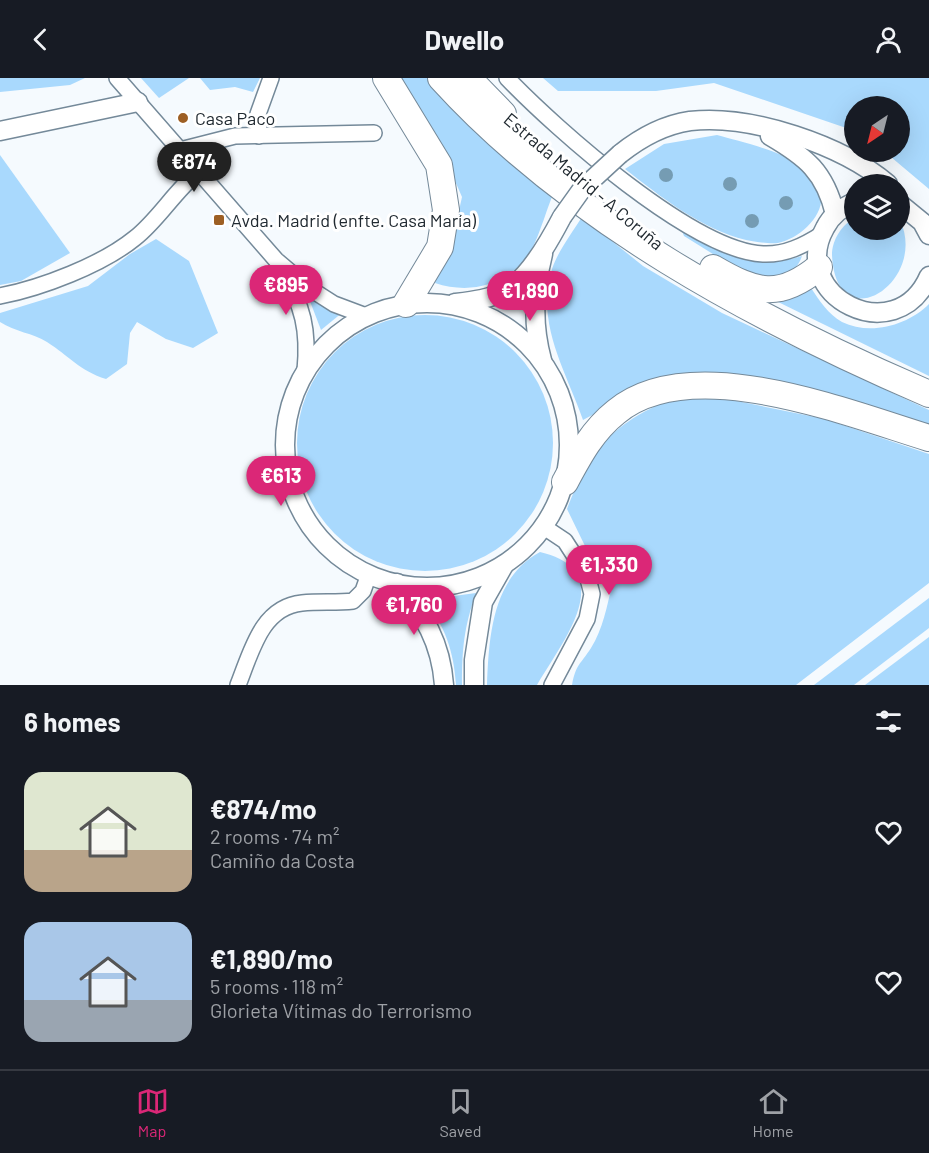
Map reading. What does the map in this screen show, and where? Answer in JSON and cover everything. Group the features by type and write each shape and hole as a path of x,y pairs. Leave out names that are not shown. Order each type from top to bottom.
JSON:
{"highway":[{"path":"386,78 439,165 446,210 440,247 406,304"},
{"name":"Estrada Madrid - A Coruña","path":"441,78 522,154 588,207 637,242 799,333 929,394"},
{"name":"Estrada Madrid - A Coruña","path":"468,78 550,157 704,280"},
{"path":"608,204 678,249 751,286 772,290 783,289 793,285 819,267"},
{"path":"565,482 585,446 617,411 663,389 720,386 768,392 809,401 929,438"}],"street":[{"path":"117,78 276,260 309,288 334,304 366,316"},
{"path":"259,136 258,114 271,78"},
{"path":"507,78 581,146 639,194 693,229 720,242 761,254 784,253 822,234"},
{"path":"0,131 138,102"},
{"path":"544,250 534,305 535,333 542,361 562,398 570,440 565,482 544,527 532,541 504,565 470,580 433,587 396,583 369,574 342,558 319,537 302,511 290,483 285,443 291,403 305,371 332,339 366,316 406,304 448,304 480,300 507,290 544,250 562,217 582,189 620,154 638,141 664,128 689,121 715,120 779,130 841,155 872,174"},
{"path":"753,125 801,154 816,170 828,188 835,214"},
{"path":"180,150 235,136 374,133"},
{"path":"0,296 24,291 100,259 135,238 179,188 198,172"},
{"path":"844,209 835,214 822,234 819,244 819,267 824,283 835,297 849,307 865,313 882,313 899,308 914,299 929,276"},
{"path":"910,209 922,222 929,235"},
{"path":"276,260 292,288 305,321 308,343 305,371"},
{"path":"448,304 484,314 516,334 542,361"},
{"path":"544,527 565,541 587,575 592,594 587,619 552,685"},
{"path":"474,685 474,660 483,602 504,565"},
{"path":"238,685 258,635 280,609 303,603 353,601 363,591 369,574"},
{"path":"396,583 426,620 437,644 444,685"}],"shaded area":[{"path":"0,78 85,78 70,85 0,92"},
{"path":"141,78 189,78 159,98"},
{"path":"200,78 260,78 253,92 235,87 210,90"},
{"path":"400,78 430,78 554,192 531,251 508,275 473,288 435,283 452,242 462,197 445,158"},
{"path":"543,78 929,78 929,189 897,162 910,162 910,96 844,96 844,127 714,83 656,91 558,91"},
{"path":"717,135 773,152 811,173 818,183 821,203 818,213 805,229 778,243 746,240 729,235 682,211 625,169 664,144"},
{"path":"0,155 70,253 21,281 0,285"},
{"path":"582,217 643,266 722,313 929,410 929,427 655,381 583,420 561,365 550,328 547,308 552,269 561,249"},
{"path":"844,227 844,240 905,240 902,264 892,281 878,293 863,299 848,295 837,281 832,255 839,233"},
{"path":"682,231 711,247 754,261 769,262 802,256 792,271 776,280 737,269 684,236"},
{"path":"156,239 189,261 218,333 193,348 166,339 137,322 130,333 127,364 106,379 82,367 42,339 0,322 0,313 88,286 130,254"},
{"path":"811,288 837,319 865,328 900,323 911,318 929,304 929,376 770,298"},
{"path":"308,296 343,312 321,330"},
{"path":"412,315 438,315 474,324 496,336 516,352 532,372 544,394 551,418 553,443 551,468 544,492 532,514 516,534 496,550 474,562 438,571 412,571 376,562 354,550 334,534 318,514 306,492 297,456 297,430 306,394 318,372 334,352 354,336 376,324"},
{"path":"671,399 727,399 825,419 929,454 929,583 796,685 572,685 577,669 599,633 612,585 585,546 567,509 585,470 606,441 633,419"},
{"path":"540,552 564,561 577,575 581,591 578,610 570,629 537,685 487,685 489,647 496,610 512,577 524,563"},
{"path":"476,593 464,638 462,685 456,685 451,650 438,619 424,600"},
{"path":"929,598 929,628 854,685 814,685"},
{"path":"929,637 929,685 865,685"}],"place":[{"name":"Casa Paco","path":"183,118"},
{"name":"Avda. Madrid (enfte. Casa María)","path":"219,220"}]}
